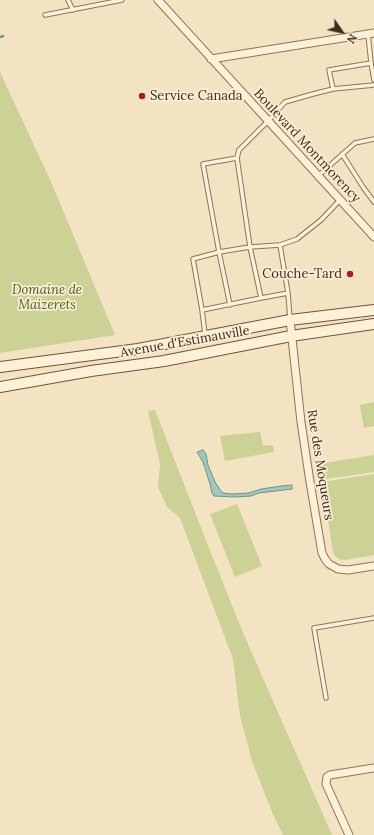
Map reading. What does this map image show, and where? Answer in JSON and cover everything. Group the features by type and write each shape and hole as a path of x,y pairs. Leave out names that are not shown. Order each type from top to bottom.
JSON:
{"main road":[{"name":"Avenue d'Estimauville","path":"0,367 138,349 290,320 374,310"},
{"name":"Avenue d'Estimauville","path":"0,387 90,370 164,361 291,336 374,324"}],"street":[{"name":"Boulevard Montmorency","path":"158,0 374,237"},
{"path":"211,59 371,34"},
{"name":"Rue des Moqueurs","path":"290,320 301,422 322,553 329,564 338,569 348,570 374,566"},
{"path":"349,835 326,784 327,777 330,775 374,768"}],"lane":[{"path":"68,0 73,10"},
{"path":"45,15 122,0"},
{"path":"371,34 371,63 374,80"},
{"path":"333,89 329,70 371,63"},
{"path":"261,298 250,247 237,158 240,150 285,102 333,89 374,85"},
{"path":"318,176 355,143 374,139"},
{"path":"342,154 374,202"},
{"path":"230,305 203,164 237,158"},
{"path":"206,336 193,259 219,252 280,244 297,239 321,220 340,200"},
{"path":"280,244 288,294 290,320"},
{"path":"202,310 288,294"},
{"path":"326,698 314,628 374,618"}],"green space":[{"name":"Domaine de Maizerets","path":"0,72 52,184 115,335 0,353"},
{"path":"374,402 374,426 364,428 360,405"},
{"path":"155,410 244,635 332,835 283,835 272,812 252,761 240,716 233,659 180,518 167,507 158,487 160,464 148,411"},
{"path":"260,432 263,446 273,445 274,452 225,461 220,436"},
{"path":"374,455 374,472 319,480 317,464"},
{"path":"374,474 374,555 345,560 339,559 333,552 322,482"},
{"path":"237,504 262,566 235,577 210,514"}],"water":[{"path":"203,450 206,454 208,465 215,482 223,493 249,493 261,489 292,485 292,489 259,493 251,496 214,496 203,462 197,452"}],"place":[{"name":"Service Canada","path":"142,96"},
{"name":"Couche-Tard","path":"350,274"}]}
